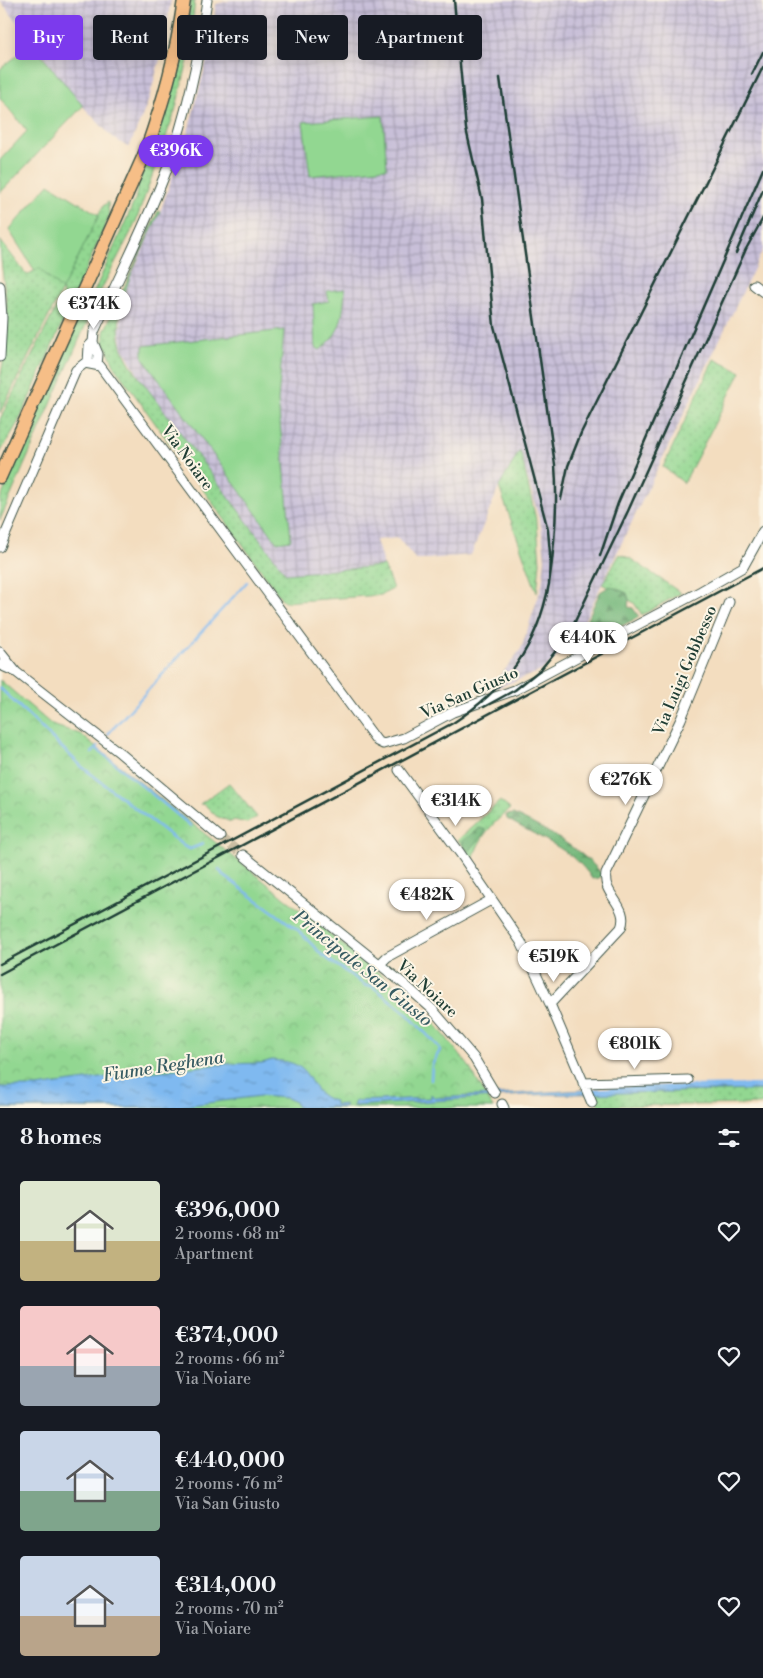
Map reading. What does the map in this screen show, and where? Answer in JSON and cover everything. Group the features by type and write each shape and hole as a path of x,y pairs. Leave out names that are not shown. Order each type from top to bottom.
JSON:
{"highway":[{"path":"0,478 146,150 165,98 177,48 184,0"}],"street":[{"path":"0,547 67,387 76,370 93,364 98,354 93,342 94,332 155,199 180,128 200,54 207,0"},
{"path":"754,285 763,292"},
{"path":"0,286 0,357"},
{"name":"Via Noiare","path":"93,364 109,375 380,743"},
{"name":"Via San Giusto","path":"380,743 404,738 453,712 515,690 701,591 743,567 763,531"},
{"name":"Via Luigi Gobbesso","path":"550,1004 621,928 623,923 622,911 606,884 606,874 681,719 729,602"},
{"path":"0,652 16,672 120,753 220,837"},
{"path":"0,665 16,672"},
{"path":"399,770 460,853 491,900 510,922 550,1004 592,1103"},
{"path":"243,855 379,965"},
{"name":"Via Noiare","path":"491,900 387,957 379,965 404,984 443,1022 474,1058 495,1093"},
{"path":"584,1084 688,1080"}],"shaded area":[{"path":"0,0 171,0 167,23 167,15 93,15 93,60 160,60 148,102 129,148 112,137 74,97 46,60 83,60 83,15 15,15 15,20"},
{"path":"231,0 763,0 763,250 574,642 541,671 483,693 504,671 521,649 542,585 545,559 541,526 520,451 499,487 471,555 416,560 398,538 376,540 384,566 286,574 141,380 123,348 120,331 122,307 128,283 160,212 188,132 207,60 267,60 267,15 215,15 216,4"}],"green space":[{"path":"191,0 195,0 193,15 188,15"},
{"path":"15,57 15,60 45,60 83,106 0,193 0,160 27,131 0,98 0,69"},
{"path":"180,60 188,60 175,111 135,224 101,290 0,520 0,500 77,320 94,292 135,200 139,181 164,116"},
{"path":"383,116 387,168 310,176 303,122"},
{"path":"49,184 99,215 62,290 39,268 35,271 9,230"},
{"path":"108,202 109,217 20,419 0,453 0,419 63,294 62,290 0,413 0,382 8,328 0,240 27,275 39,268 62,289 103,206"},
{"path":"158,211 160,212 130,278 120,314 119,331 122,347 130,364 286,574 384,566 393,589 381,595 284,602 116,369 104,342 104,332"},
{"path":"345,289 340,323 333,337 320,350 315,347 313,304 329,301 327,291"},
{"path":"284,330 278,401 291,540 277,542 143,358 143,346"},
{"path":"714,359 741,372 684,483 663,467"},
{"path":"520,450 537,524 540,562 537,593 499,487"},
{"path":"620,554 631,559 681,593 642,615 634,603 602,584"},
{"path":"610,586 627,593 629,599 628,607 633,608 639,617 578,648 571,649 576,644 600,592"},
{"path":"0,680 52,725 80,734 400,990 433,1021 468,1065 493,1108 0,1108"},
{"path":"229,783 257,817 247,823 234,820 231,822 216,816 205,805 200,804"},
{"path":"500,801 510,809 487,831 478,845 473,860 458,840"},
{"path":"513,814 572,847 602,874 599,878 592,879 585,869 554,844 507,819 506,815"},
{"path":"480,828 486,830 469,852 463,847 463,840"},
{"path":"763,1090 763,1104 599,1106 595,1093"}],"water":[{"path":"272,1060 296,1065 302,1069 321,1095 335,1101 335,1105 345,1104 345,1107 298,1108 295,1102 286,1098 260,1096 169,1108 0,1108 0,1087 37,1087 114,1076 224,1064 262,1063"},
{"path":"763,1085 763,1090 528,1095 353,1106 355,1101 431,1098 431,1094 435,1098 641,1087"}],"waterway":[{"path":"108,734 247,582"},
{"name":"Principale San Giusto","path":"0,688 81,766 185,847 190,849 203,844"},
{"path":"92,753 98,746"},
{"path":"96,748 191,826"},
{"name":"Principale San Giusto","path":"219,869 223,875 298,930 322,955 366,986 372,986 406,1013 439,1047 440,1050 432,1065 431,1080"},
{"path":"644,1087 763,1085"},
{"path":"591,1090 638,1087"}],"tunnel":[{"path":"220,837 243,855"}],"railway":[{"path":"454,0 466,129 482,199 494,326 548,530 550,553 549,584 555,524 555,465 500,78"},
{"path":"752,74 763,52"},
{"path":"561,499 568,466 581,433 763,67"},
{"path":"600,556 618,503 763,169"},
{"path":"736,253 763,190"},
{"path":"484,707 515,690 541,669 568,636 628,511 746,249 763,218"},
{"path":"0,974 763,568"},
{"path":"0,964 453,723 472,710 504,681 527,647 544,607 549,584"}],"water label":[{"name":"Fiume Reghena","path":"163,1066"}]}
